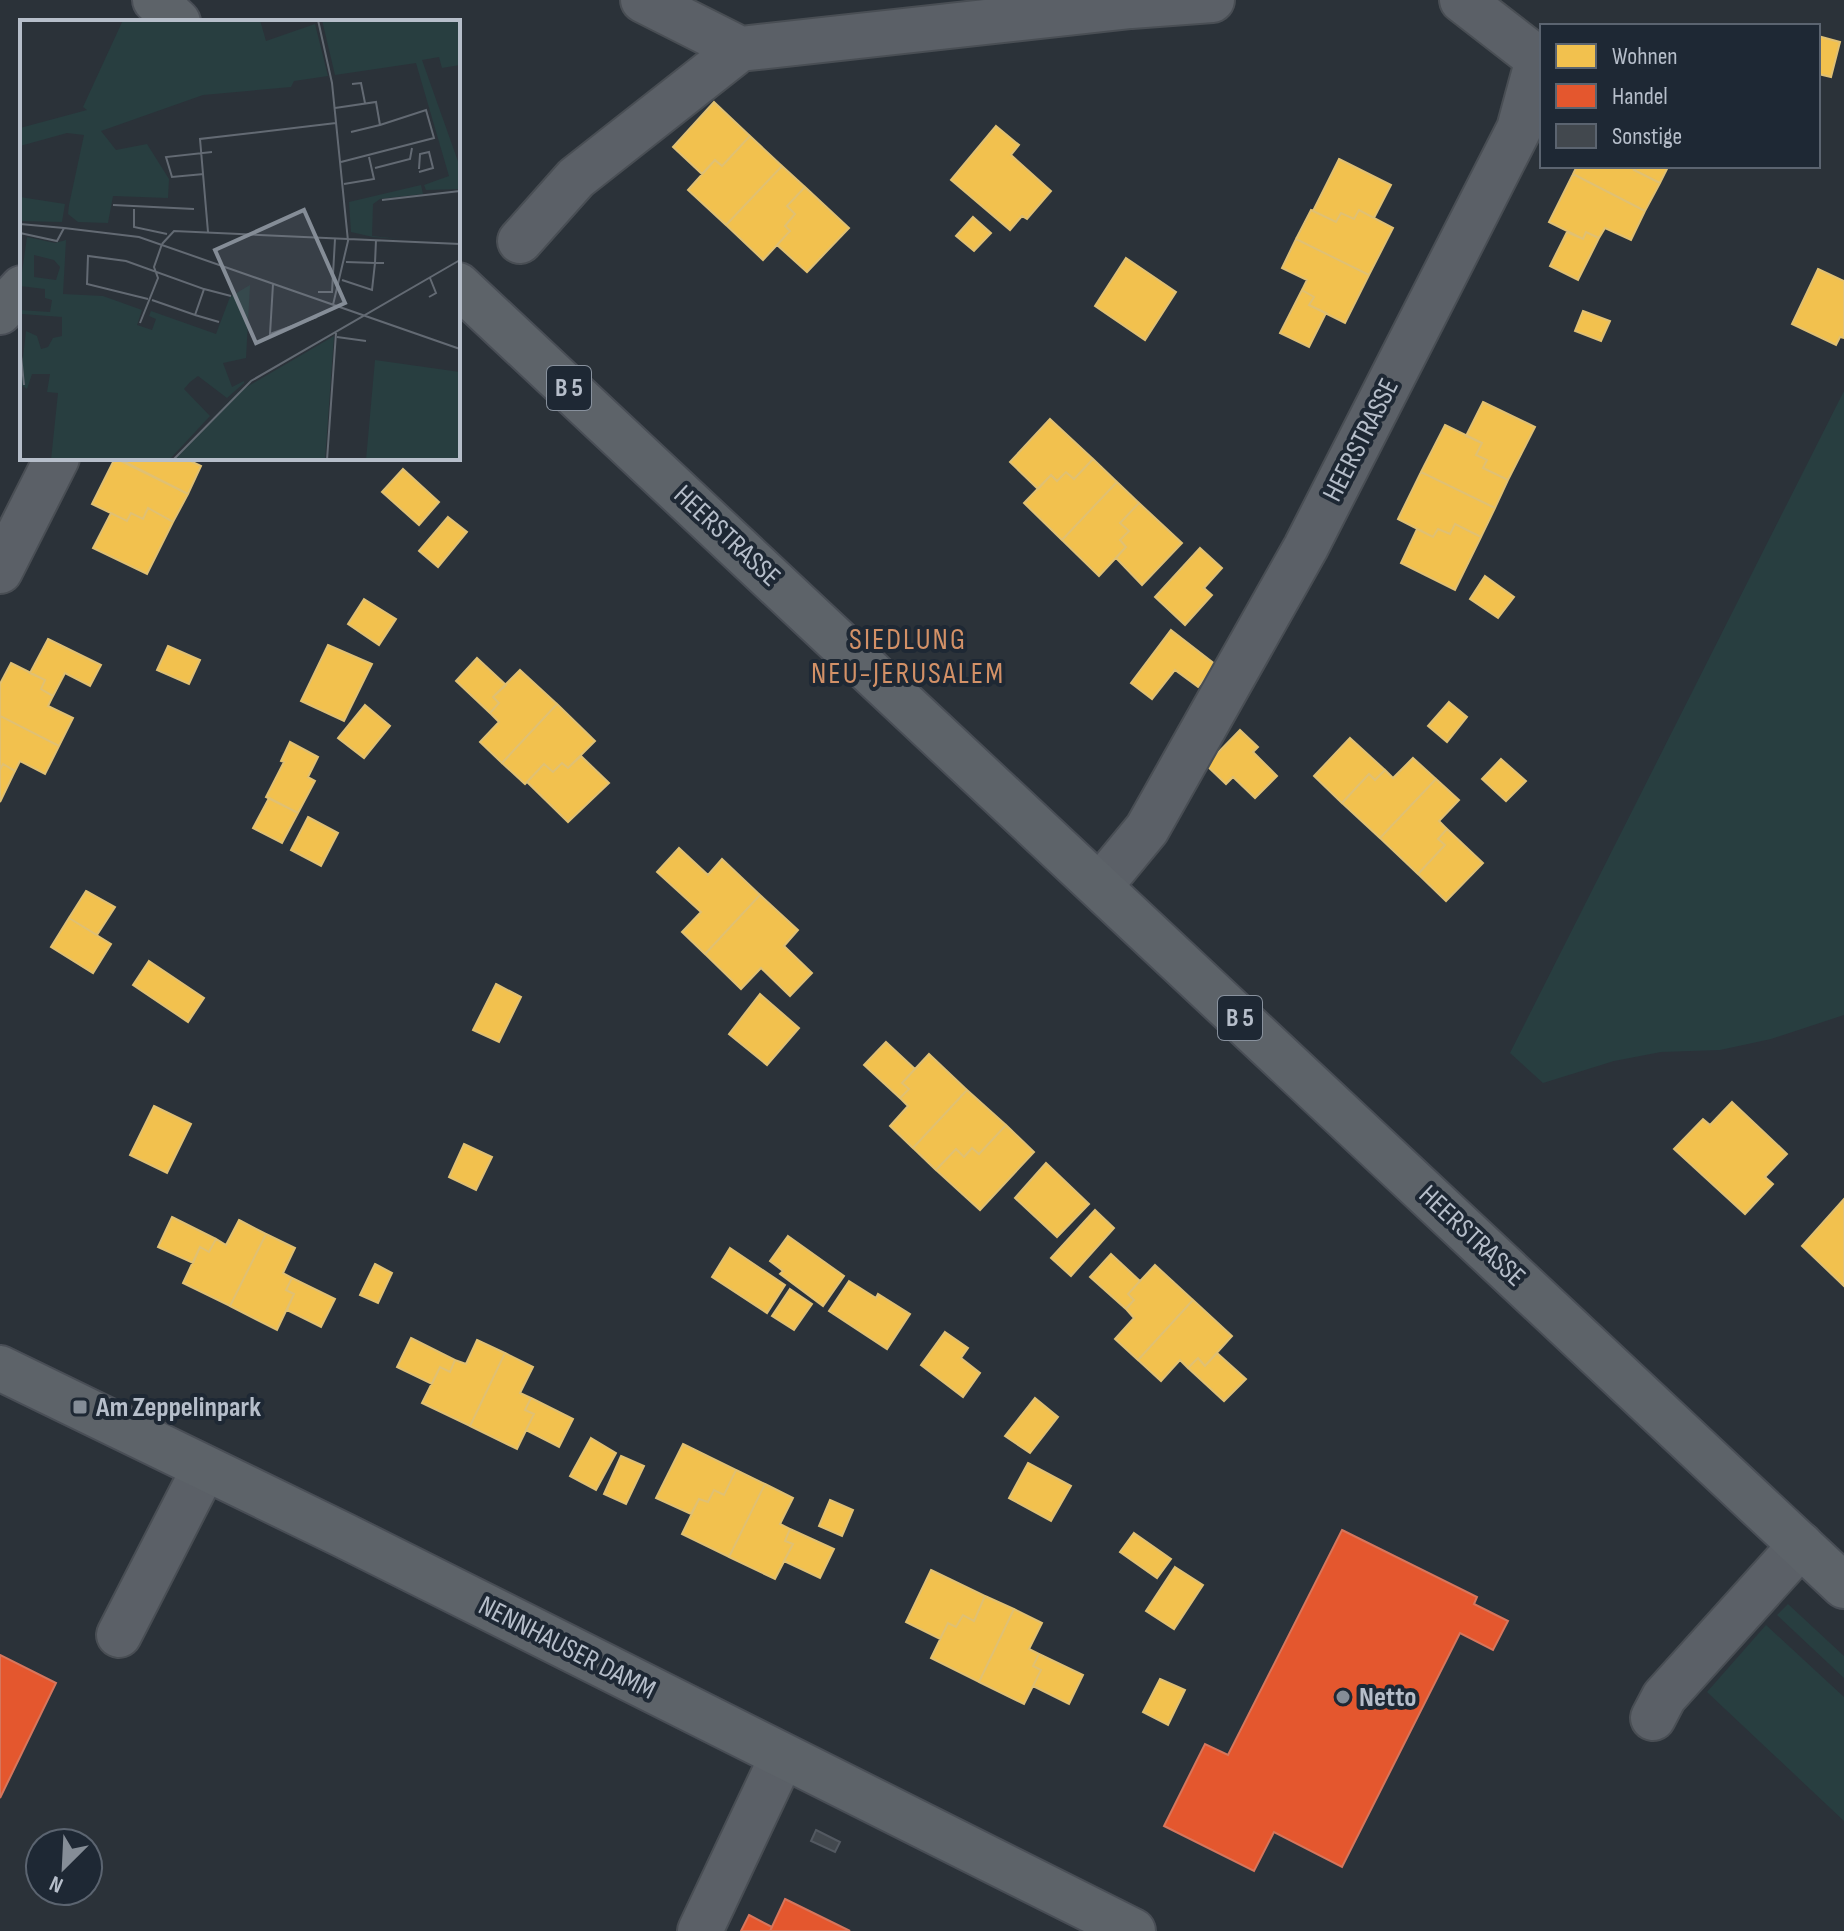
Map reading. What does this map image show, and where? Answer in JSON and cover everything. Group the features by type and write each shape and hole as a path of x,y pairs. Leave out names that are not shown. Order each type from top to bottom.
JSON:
{"main road":[{"path":"155,0 176,20"},
{"name":"HEERSTRASSE","path":"460,287 1844,1586"},
{"path":"0,312 20,290"},
{"name":"NENNHAUSER DAMM","path":"0,1368 343,1535 1133,1931"}],"lane":[{"path":"643,0 740,49"},
{"path":"520,241 576,178 740,49 1212,0"},
{"name":"HEERSTRASSE","path":"1100,886 1147,829 1306,547 1519,129 1538,59 1462,0"},
{"path":"0,571 56,460"},
{"path":"119,1635 204,1469"},
{"path":"1653,1718 1664,1697 1801,1545"},
{"path":"700,1931 782,1757"}],"green space":[{"path":"1844,391 1844,1015 1771,1039 1720,1050 1661,1052 1614,1061 1543,1083 1510,1053"},
{"path":"1788,1604 1844,1656 1844,1678 1777,1615"},
{"path":"1766,1625 1844,1697 1844,1821 1707,1692"}],"building: Wohnen":[{"path":"1820,37 1840,42 1831,77 1820,74"},
{"path":"714,102 750,136 722,166 715,160 702,174 673,147"},
{"path":"996,126 1019,145 1011,155 1051,191 1027,219 1022,216 1010,230 951,180"},
{"path":"750,136 782,166 726,225 688,190 715,160 722,166"},
{"path":"1339,159 1391,185 1374,218 1359,210 1354,219 1341,213 1336,222 1313,211"},
{"path":"782,166 805,187 787,206 795,214 785,226 790,231 763,260 726,225"},
{"path":"1576,168 1635,168 1660,183 1645,211 1573,174"},
{"path":"1635,168 1668,168 1660,183"},
{"path":"1573,174 1645,211 1631,240 1605,228 1599,238 1586,232 1583,239 1549,222"},
{"path":"805,187 849,228 807,272 777,245 790,231 785,226 795,214 787,206"},
{"path":"1311,210 1336,222 1341,213 1354,219 1359,210 1393,228 1369,275 1296,239"},
{"path":"973,217 991,233 974,251 956,236"},
{"path":"1567,232 1583,239 1586,232 1599,238 1578,280 1550,266"},
{"path":"1296,239 1369,275 1345,323 1309,305 1314,297 1302,290 1307,280 1282,268"},
{"path":"1126,258 1176,292 1145,340 1095,306"},
{"path":"1818,269 1844,281 1844,338 1840,337 1836,345 1792,324"},
{"path":"1302,290 1314,297 1309,305 1326,313 1309,347 1280,333"},
{"path":"1583,311 1610,321 1601,341 1575,331"},
{"path":"1483,402 1535,427 1508,480 1483,468 1487,460 1476,455 1482,443 1466,436"},
{"path":"1050,419 1093,459 1074,479 1066,472 1057,481 1051,475 1038,489 1010,462"},
{"path":"1445,425 1482,443 1476,455 1487,460 1483,468 1508,480 1495,508 1421,472"},
{"path":"1093,459 1117,482 1062,540 1024,503 1051,475 1057,481 1066,472 1074,479"},
{"path":"114,460 188,494 173,522 148,508 143,519 131,513 127,521 92,504"},
{"path":"121,460 188,460 201,466 188,494"},
{"path":"403,469 439,502 419,525 382,492"},
{"path":"1421,472 1495,508 1481,537 1455,524 1450,534 1438,529 1433,537 1398,519"},
{"path":"1117,482 1139,503 1120,523 1129,531 1120,540 1126,547 1099,576 1062,540"},
{"path":"1139,503 1182,543 1142,585 1116,558 1126,547 1120,540 1129,531 1120,523"},
{"path":"148,508 173,522 147,574 93,548 111,513 127,521 131,513 143,519"},
{"path":"448,517 467,532 438,567 419,551"},
{"path":"1455,524 1481,537 1455,590 1401,563 1417,529 1433,537 1438,529 1450,534"},
{"path":"1200,548 1222,568 1204,588 1212,595 1185,625 1155,597"},
{"path":"1485,576 1514,597 1498,618 1470,599"},
{"path":"364,599 396,619 379,645 348,624"},
{"path":"1171,630 1216,665 1198,687 1175,670 1152,699 1131,683"},
{"path":"48,639 101,665 90,686 65,673 53,696 41,689 45,680 30,673"},
{"path":"328,645 372,664 344,721 301,701"},
{"path":"168,646 200,660 189,684 157,670"},
{"path":"477,658 506,685 493,697 499,703 490,713 456,681"},
{"path":"11,663 45,680 41,689 53,696 48,706 73,718 59,746 0,716 0,684"},
{"path":"520,670 557,704 502,763 480,742 499,722 490,713 499,703 493,697"},
{"path":"1449,702 1467,717 1447,742 1428,726"},
{"path":"557,704 595,741 568,768 562,763 553,772 544,764 525,784 502,763"},
{"path":"365,705 390,726 364,758 338,738"},
{"path":"0,716 59,746 45,774 20,761 15,771 3,764 0,770"},
{"path":"1240,730 1258,747 1253,752 1277,776 1255,798 1233,777 1226,784 1206,765"},
{"path":"1350,738 1385,770 1375,780 1369,774 1342,803 1314,776"},
{"path":"290,742 318,757 308,777 315,781 298,813 266,797 284,762 281,761"},
{"path":"581,756 609,783 568,822 527,782 544,764 553,772 562,763 568,768"},
{"path":"1413,758 1436,779 1380,838 1342,803 1369,774 1375,780 1385,770 1393,778"},
{"path":"1501,759 1526,781 1506,801 1482,779"},
{"path":"3,764 15,771 0,802 0,770"},
{"path":"1436,779 1459,800 1439,821 1447,829 1438,839 1445,845 1418,874 1380,838"},
{"path":"269,798 298,813 282,843 253,828"},
{"path":"308,817 338,833 321,866 291,850"},
{"path":"1447,829 1483,863 1446,901 1418,874 1445,845 1438,839"},
{"path":"679,848 708,875 722,859 760,895 705,954 682,932 701,912 657,872"},
{"path":"86,891 115,907 97,935 69,918"},
{"path":"760,895 798,930 784,946 812,973 790,996 761,968 741,989 705,954"},
{"path":"69,918 111,944 93,973 51,947"},
{"path":"149,961 204,998 188,1022 133,985"},
{"path":"496,984 521,997 499,1042 473,1030"},
{"path":"760,994 799,1028 767,1065 729,1034"},
{"path":"886,1042 915,1069 902,1083 909,1089 900,1098 864,1065"},
{"path":"929,1054 967,1090 913,1148 890,1126 908,1106 900,1098 909,1089 902,1083"},
{"path":"967,1090 1006,1125 979,1154 972,1148 964,1157 956,1149 936,1170 913,1148"},
{"path":"1732,1102 1787,1154 1765,1177 1773,1184 1745,1214 1674,1149 1703,1119 1710,1125"},
{"path":"154,1106 191,1124 167,1173 130,1155"},
{"path":"1006,1125 1034,1152 980,1210 936,1170 956,1149 964,1157 972,1148 979,1154"},
{"path":"464,1144 492,1157 476,1190 449,1177"},
{"path":"1046,1163 1089,1204 1057,1237 1015,1198"},
{"path":"1844,1199 1844,1286 1802,1246"},
{"path":"1095,1210 1114,1228 1071,1276 1051,1258"},
{"path":"172,1217 216,1239 209,1252 200,1247 193,1263 158,1247"},
{"path":"239,1220 266,1234 230,1306 183,1283 200,1247 209,1252 216,1239 226,1245"},
{"path":"266,1234 295,1248 283,1273 292,1278 286,1290 294,1294 277,1330 230,1306"},
{"path":"788,1236 844,1276 823,1306 780,1274 783,1271 770,1261"},
{"path":"730,1248 785,1285 767,1313 712,1277"},
{"path":"1111,1254 1140,1281 1128,1294 1134,1300 1126,1309 1090,1277"},
{"path":"375,1264 392,1273 378,1303 360,1295"},
{"path":"1155,1265 1193,1300 1138,1360 1115,1339 1134,1318 1126,1309 1134,1300 1128,1294"},
{"path":"292,1278 335,1299 321,1327 287,1310 294,1294 286,1290"},
{"path":"849,1281 910,1314 887,1349 829,1311"},
{"path":"790,1289 812,1304 794,1330 772,1316"},
{"path":"1193,1300 1232,1336 1205,1366 1198,1358 1188,1368 1180,1360 1161,1381 1138,1360"},
{"path":"945,1332 968,1348 961,1358 980,1373 963,1397 921,1365"},
{"path":"411,1338 455,1360 450,1372 440,1367 432,1384 397,1367"},
{"path":"477,1340 505,1353 470,1426 422,1403 440,1367 450,1372 455,1360 466,1364"},
{"path":"505,1353 533,1367 520,1393 531,1398 525,1410 534,1414 517,1449 470,1426"},
{"path":"1217,1353 1246,1379 1224,1401 1188,1368 1198,1358 1205,1366"},
{"path":"531,1398 573,1419 559,1447 526,1430 534,1414 525,1410"},
{"path":"1035,1398 1058,1417 1030,1453 1005,1436"},
{"path":"591,1438 616,1453 596,1490 570,1476"},
{"path":"683,1444 736,1470 724,1495 714,1490 708,1502 699,1499 691,1514 656,1498"},
{"path":"621,1456 644,1466 626,1504 604,1494"},
{"path":"1028,1463 1071,1486 1051,1521 1009,1498"},
{"path":"736,1470 765,1484 729,1557 682,1534 699,1499 708,1502 714,1490 724,1495"},
{"path":"765,1484 793,1498 780,1524 790,1529 785,1541 793,1544 775,1579 729,1557"},
{"path":"830,1500 853,1510 842,1536 819,1526"},
{"path":"790,1529 834,1549 820,1578 784,1561 793,1544 785,1541"},
{"path":"1134,1533 1171,1559 1157,1578 1120,1552"},
{"path":"1175,1567 1203,1585 1174,1629 1146,1611"},
{"path":"931,1570 985,1596 974,1621 963,1615 956,1627 948,1623 940,1639 906,1622"},
{"path":"985,1596 1014,1609 979,1682 931,1658 948,1623 956,1627 963,1615 974,1621"},
{"path":"1014,1609 1042,1623 1029,1649 1039,1654 1033,1666 1041,1670 1024,1704 979,1682"},
{"path":"1039,1654 1083,1675 1069,1704 1033,1686 1041,1670 1033,1666"},
{"path":"1160,1679 1185,1690 1168,1725 1143,1712"}],"building: Handel":[{"name":"Netto","path":"1342,1530 1477,1597 1474,1604 1508,1621 1493,1650 1460,1633 1342,1867 1274,1832 1254,1871 1164,1826 1205,1744 1228,1755"},
{"path":"0,1655 56,1683 0,1798"},
{"path":"785,1899 850,1931 770,1931"},
{"path":"749,1915 772,1927 770,1931 741,1931"}],"building: Sonstige":[{"path":"816,1830 840,1842 835,1852 811,1841"}],"place":[{"name":"Am Zeppelinpark","path":"80,1407"},
{"name":"Netto","path":"1343,1697"}],"district":[{"name":"SIEDLUNG NEU-JERUSALEM","path":"908,657"}]}
